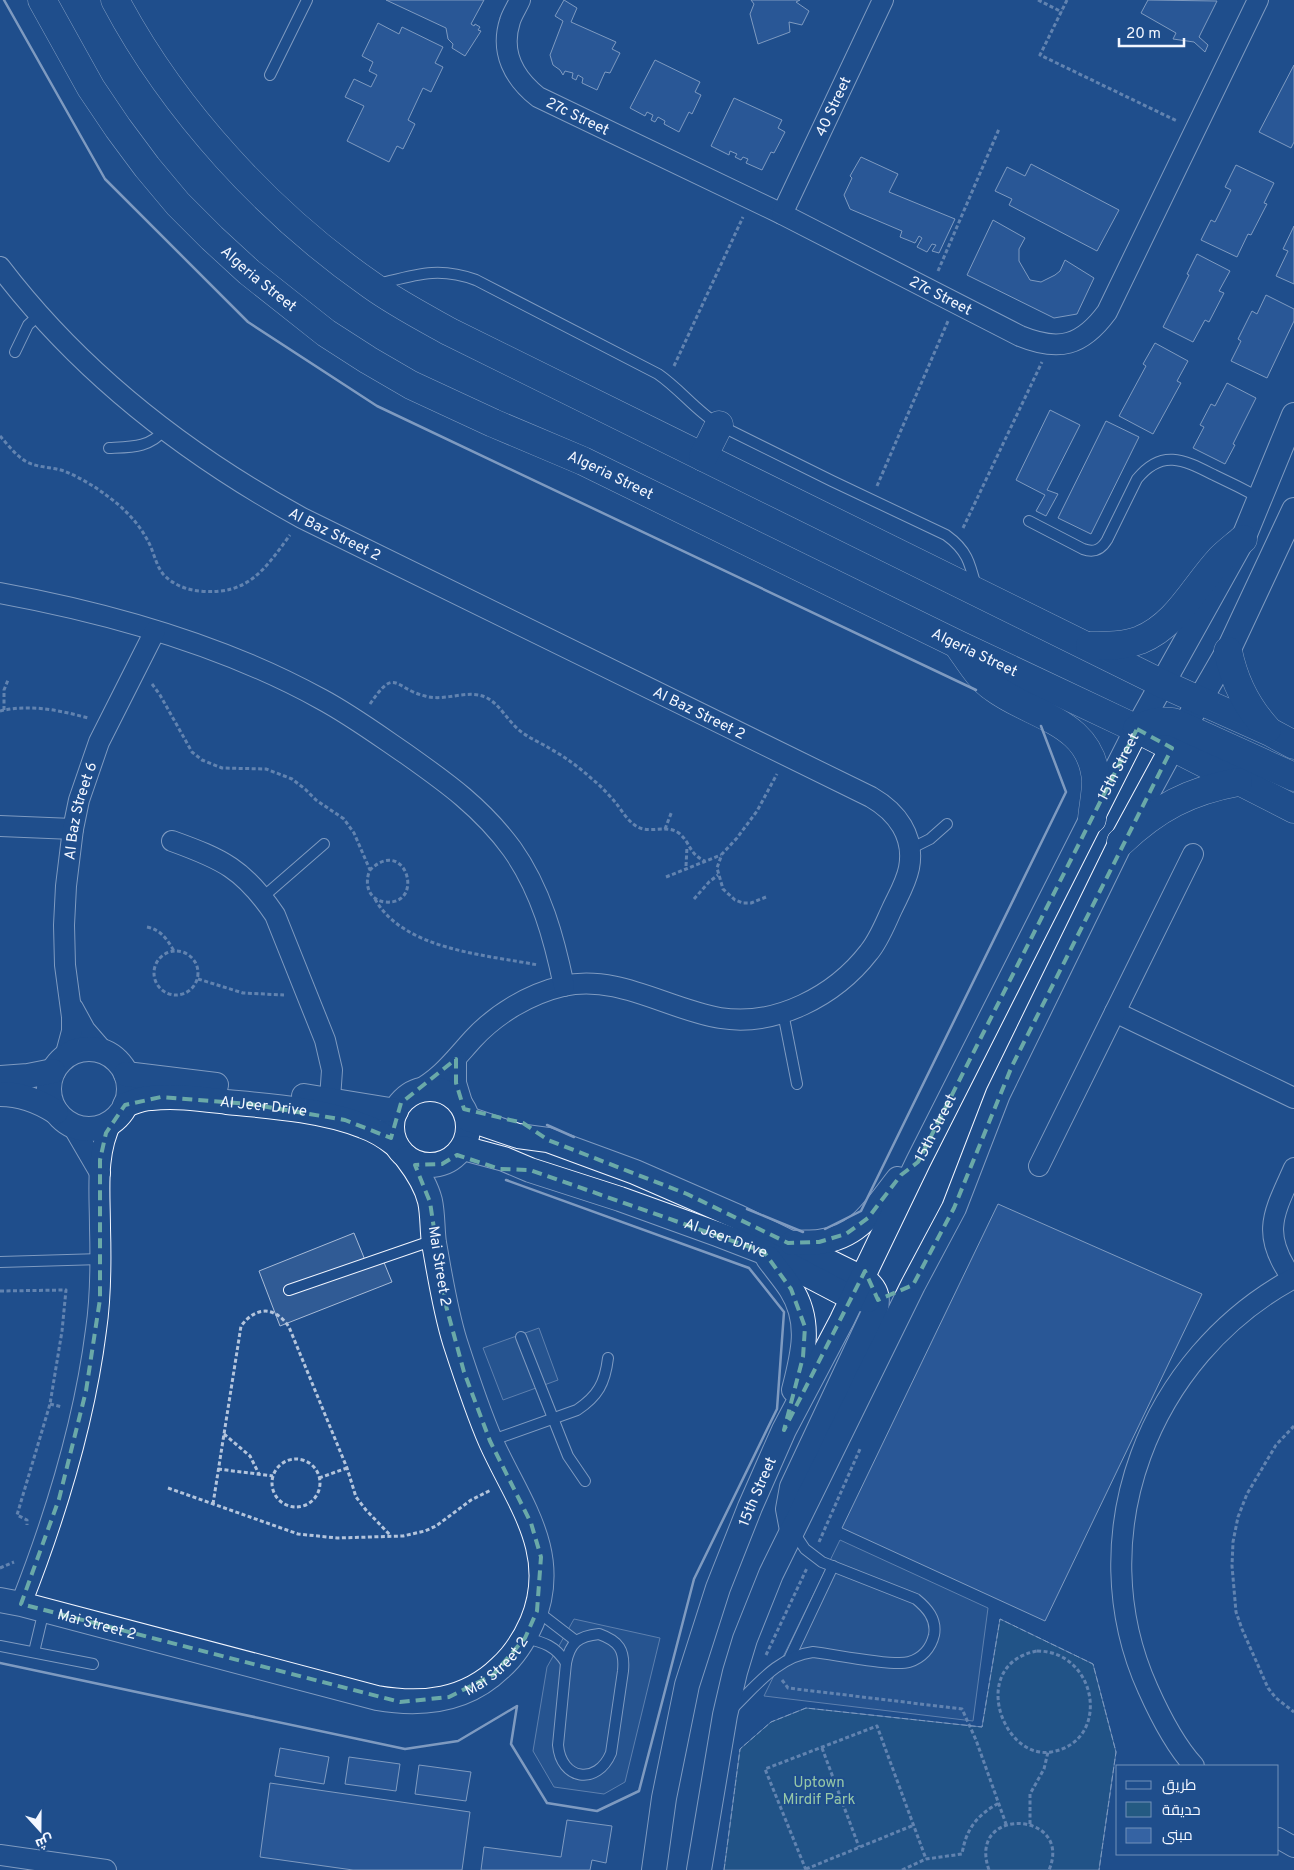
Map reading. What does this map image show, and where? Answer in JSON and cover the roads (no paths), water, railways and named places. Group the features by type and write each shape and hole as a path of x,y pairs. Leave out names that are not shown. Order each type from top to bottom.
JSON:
{"main road":[{"name":"Algeria Street","path":"42,0 91,88 147,167 178,204 248,272 326,333 368,360 411,384 493,423 583,461 957,644 1138,729 1179,737 1238,782 1294,809"},
{"path":"115,0 149,58 204,132 235,166 301,230 335,259 372,286 450,332 1163,684 1270,732 1294,746"},
{"path":"703,457 719,425"},
{"path":"1089,646 1125,644 1139,640 1164,626 1176,615 1220,558 1243,539"},
{"path":"957,644 982,678 992,687 1064,726 1079,738 1089,754 1094,771 1096,790 1092,819"},
{"path":"1228,651 1234,673 1244,697 1256,716 1270,732"},
{"path":"1179,737 1294,777"},
{"path":"1121,842 1151,816 1184,797 1202,790 1238,782"}],"street":[{"name":"27c Street","path":"520,0 510,21 507,38 508,56 514,72 525,86 538,97 782,214 1020,336 1039,344 1059,345 1079,339 1095,328 1107,312 1258,0"},
{"name":"40 Street","path":"782,214 883,0"},
{"name":"Al Baz Street 2","path":"0,267 7,290 40,314 100,375 166,429 231,477 302,518 883,804 893,812 901,824 907,836 910,849 910,863 907,876 880,934 870,951 855,968 837,984 802,1006 763,1017 722,1018 697,1013 631,990 587,984 562,978 493,1020 437,1078 415,1092"},
{"name":"15th Street","path":"654,1870 664,1798 687,1685 718,1588 750,1507 784,1430 1092,819 1138,729 1243,539 1294,415"},
{"path":"700,1870 725,1716 735,1672 748,1630 771,1574 913,1285 954,1208 998,1094 1121,842 1228,651 1294,510"},
{"path":"0,593 99,614 239,660 320,698 358,720 450,785 474,805 513,851 532,883 552,936 562,978"},
{"name":"Al Baz Street 6","path":"59,1064 72,1031 71,1004 65,965 64,925 66,886 73,830 88,770 108,724 155,631"},
{"path":"0,826 73,830"},
{"path":"172,841 212,856 231,867 248,880 275,915 329,1055 332,1070 330,1100"},
{"path":"1039,1166 1193,854"},
{"name":"Al Baz Street 6","path":"71,1004 85,1030 104,1052"},
{"path":"1115,1012 1294,1098"},
{"path":"0,1078 28,1076 59,1064 84,1050 94,1049 104,1052 121,1065 126,1074 128,1084 119,1113 106,1133 102,1146 100,1174 100,1299 92,1360 74,1445 53,1517 10,1602"},
{"path":"456,1059 456,1083 465,1111 468,1134 456,1154 433,1166 415,1163 402,1151 392,1128 396,1110 407,1097 415,1092 432,1089 441,1090 450,1094 465,1111"},
{"path":"59,1064 49,1088 52,1105 64,1119 100,1174"},
{"name":"Al Jeer Drive","path":"126,1074 396,1110"},
{"path":"0,1094 33,1099 82,1128 93,1128 119,1113"},
{"name":"Al Jeer Drive","path":"119,1113 149,1098 168,1097 288,1109 326,1115 363,1125 380,1134 402,1151"},
{"name":"Al Jeer Drive","path":"465,1111 518,1136 548,1140 635,1172 687,1194 788,1243 857,1288"},
{"path":"530,1170 532,1155 536,1149 548,1140"},
{"name":"Mai Street 2","path":"10,1602 377,1698 400,1702 433,1701 449,1697 472,1688 493,1675 505,1664 525,1638 537,1611 543,1575 541,1557 531,1523 490,1441 477,1407 454,1337 445,1302 434,1240 430,1202 421,1179 402,1151"},
{"name":"Al Jeer Drive","path":"456,1154 500,1169 530,1170 661,1213 857,1288"},
{"name":"Mai Street 2","path":"430,1202 438,1180 456,1154"},
{"path":"788,1243 820,1242 833,1239 858,1227 878,1207 901,1175 918,1162"},
{"path":"1193,1765 1160,1717 1139,1671 1125,1613 1121,1571 1124,1520 1135,1470 1153,1423 1179,1379 1211,1340 1249,1306 1293,1278 1281,1263 1275,1247 1273,1229 1275,1212 1294,1168"},
{"path":"764,1252 791,1289 802,1313 805,1328 803,1357 784,1430"},
{"path":"878,1300 891,1297 913,1285"},
{"path":"792,1530 788,1509 792,1487 876,1308 878,1300 873,1287 857,1288"},
{"path":"1279,1839 1294,1847"},
{"path":"0,1856 106,1870"}],"lane":[{"path":"270,75 307,0"},
{"path":"372,286 435,272 462,275 476,280 658,374 668,380 704,416 719,425 946,535 965,552 977,591"},
{"path":"15,352 24,332 40,314"},
{"path":"109,448 144,445 160,437 166,429"},
{"path":"1029,521 1090,552 1097,550 1108,540 1137,479 1144,470 1162,460 1172,459 1192,464 1260,498"},
{"path":"910,849 930,839 947,824"},
{"path":"263,897 324,844"},
{"path":"782,1012 797,1084"},
{"path":"289,1290 434,1240"},
{"path":"0,1262 100,1259"},
{"path":"521,1337 568,1456 585,1481"},
{"path":"490,1441 553,1420 577,1410 589,1402 599,1389 606,1374 608,1358"},
{"path":"725,1716 774,1669 790,1657 801,1653 813,1652 894,1663 908,1663 920,1657 930,1647 934,1634 933,1620 927,1608 916,1599 832,1566 813,1556 805,1549 792,1530"},
{"path":"790,1657 832,1566"},
{"path":"34,1652 44,1610"},
{"path":"537,1611 576,1641"},
{"path":"593,1634 611,1638 620,1647 624,1659 611,1753 606,1764 597,1772 586,1775 574,1773 565,1766 559,1756 558,1745 566,1663 568,1651 576,1641 593,1634"},
{"path":"525,1638 544,1642 551,1646 562,1656 566,1663"},
{"path":"0,1646 93,1664"}],"park label":[{"name":"Uptown Mirdif Park","path":"819,1790"}]}
